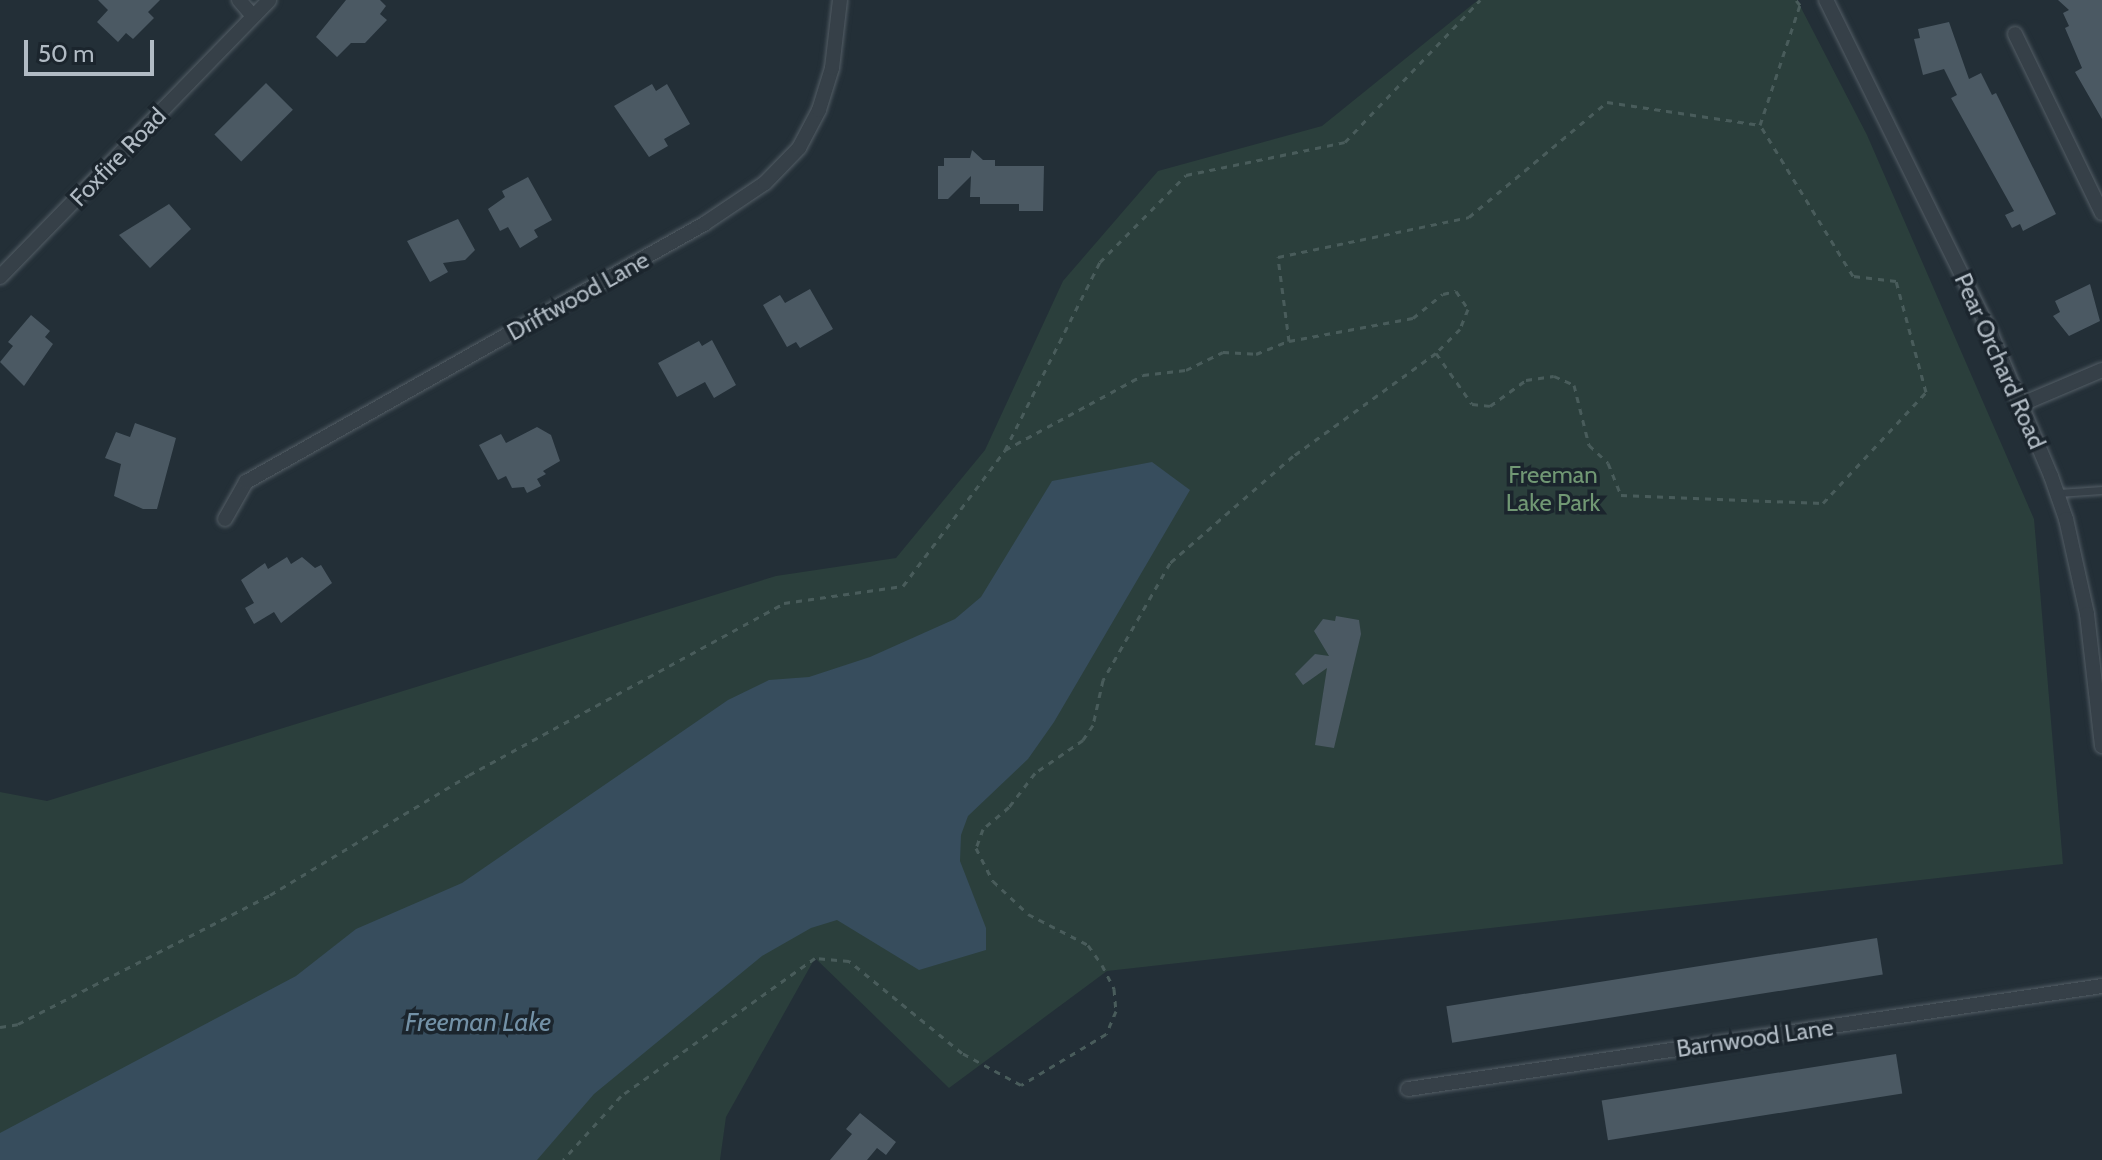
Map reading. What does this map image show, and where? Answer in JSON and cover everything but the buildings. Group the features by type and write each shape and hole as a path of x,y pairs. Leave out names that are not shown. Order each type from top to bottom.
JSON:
{"street":[{"path":"239,0 253,16"},
{"name":"Foxfire Road","path":"0,277 269,0"},
{"name":"Driftwood Lane","path":"225,519 246,482 704,224 765,183 799,148 819,110 834,56 840,0"},
{"name":"Pear Orchard Road","path":"1826,0 2022,404 2058,493 2087,614 2102,746"},
{"path":"2015,34 2102,213"},
{"path":"2022,404 2102,370"},
{"name":"Barnwood Lane","path":"1408,1089 2102,986"}],"lane":[{"path":"2058,493 2102,490"}],"path":[{"path":"0,1027 18,1024 270,895 482,768 784,603 903,586 1005,450 1100,262 1186,175 1345,142 1480,0"},
{"path":"1760,125 1800,5 1796,0"},
{"path":"1289,341 1278,257 1469,217 1607,102 1760,125 1853,276 1896,281 1926,392 1823,503 1621,495 1608,463 1589,445 1574,385 1554,376 1526,380 1490,406 1472,404 1436,353"},
{"path":"563,1160 621,1096 815,958 849,961 962,1053 1021,1085 1106,1034 1116,1011 1114,989 1102,965 1088,945 1028,914 993,881 976,848 983,829 1009,807 1035,773 1083,740 1093,725 1103,680 1170,563 1293,456 1436,353 1460,329 1468,309 1456,291 1443,294 1413,318 1289,341 1256,354 1223,352 1186,370 1143,375 1005,450"}],"green space":[{"name":"Freeman Lake Park","path":"1478,0 1797,0 1867,135 2034,519 2063,864 1107,971 949,1088 815,958 726,1117 720,1160 0,1160 0,792 47,801 776,576 896,558 985,450 1063,281 1158,171 1322,126"}],"water":[{"name":"Freeman Lake","path":"1152,462 1190,490 1054,722 1028,759 968,816 961,835 960,861 986,928 986,950 919,970 837,920 811,928 762,956 594,1094 537,1160 0,1160 0,1133 296,976 356,929 462,883 728,700 769,680 809,677 870,657 955,619 981,597 1052,481"}]}
